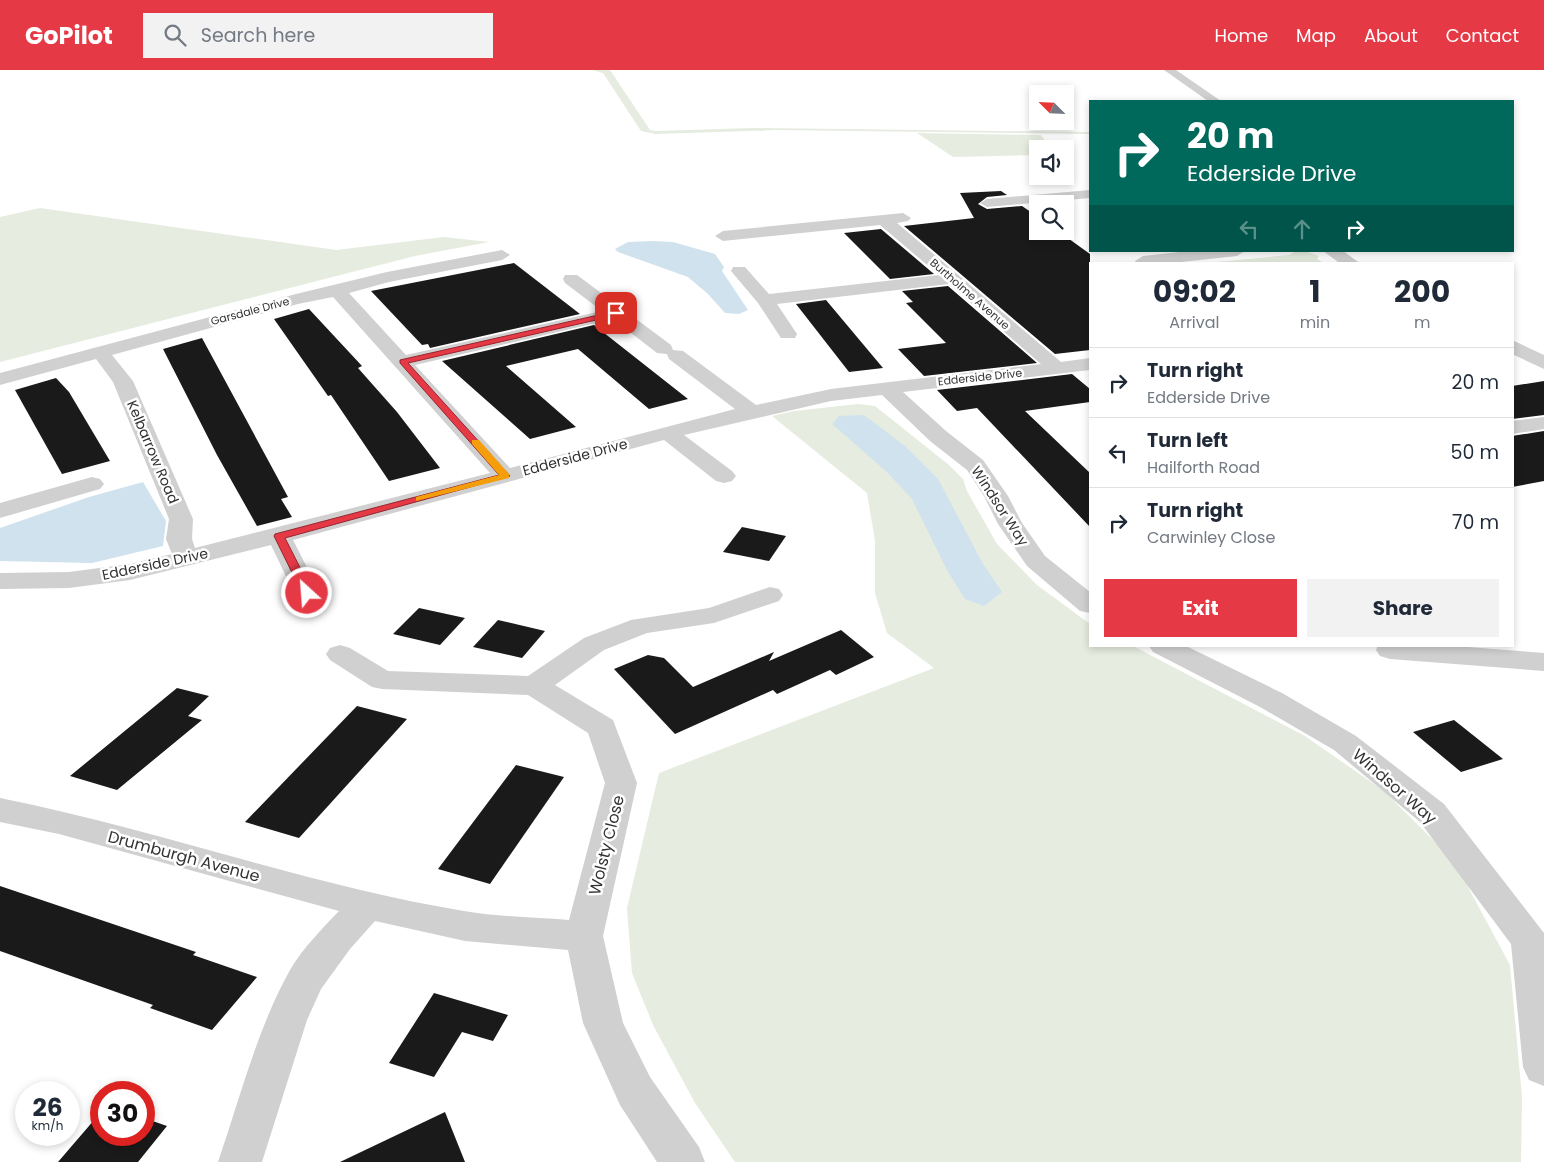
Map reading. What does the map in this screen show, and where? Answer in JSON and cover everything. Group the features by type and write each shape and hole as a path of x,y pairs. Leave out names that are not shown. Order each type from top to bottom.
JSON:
{"street":[{"path":"1168,70 1213,100"},
{"path":"987,203 1089,194"},
{"path":"723,236 909,217"},
{"name":"Burtholme Avenue","path":"884,220 1057,368"},
{"path":"1128,252 1144,262"},
{"path":"1153,262 1229,252"},
{"path":"1333,252 1350,262"},
{"name":"Garsdale Drive","path":"0,379 296,299 338,291 387,277 502,254"},
{"path":"739,271 765,300 788,334"},
{"path":"571,279 752,412"},
{"path":"765,300 952,279"},
{"path":"338,291 505,476"},
{"path":"403,362 616,313"},
{"path":"1514,347 1544,363"},
{"name":"Kelbarrow Road","path":"100,352 123,381 181,519 179,539 187,559"},
{"name":"Edderside Drive","path":"3,585 69,580 130,572 187,559 668,433 831,395 1089,364"},
{"name":"Windsor Way","path":"886,388 938,436 975,465 996,496 1010,524 1036,561 1089,604"},
{"path":"1514,428 1544,423"},
{"path":"668,433 724,476"},
{"path":"0,512 92,484"},
{"path":"279,536 307,593"},
{"path":"534,686 594,644 641,626 714,615 770,595"},
{"name":"Windsor Way","path":"1164,647 1271,700 1346,743 1432,813 1536,942 1544,1067"},
{"name":"Wolsty Close","path":"340,654 382,680 534,686 602,727 621,782 584,936 603,1023 635,1091 683,1162"},
{"path":"1388,654 1544,662"},
{"name":"Drumburgh Avenue","path":"0,810 59,822 367,905 465,926 584,936"},
{"path":"240,1162 287,1020 305,980 337,938 367,905"}],"shaded area":[{"path":"593,70 610,70 650,130 656,131 752,128 1089,132 1089,134 776,130 655,134 641,131 603,73"},
{"path":"917,133 1041,135 1045,140 1029,140 1029,155 953,157"},
{"path":"40,208 336,250 444,237 489,242 415,256 0,362 0,217"},
{"path":"1294,252 1308,252 1319,256 1317,259 1322,262 1217,262 1289,255"},
{"path":"858,404 875,406 949,465 963,479 967,491 997,544 1037,585 1089,623 1089,647 1135,647 1305,736 1384,791 1454,861 1510,965 1522,1097 1521,1162 735,1162 695,1103 653,1025 632,973 627,908 659,773 934,668 887,633 875,593 875,541 867,493 772,416 794,411"}],"water":[{"path":"628,242 673,242 715,254 724,267 722,271 748,310 739,314 725,313 708,294 688,277 618,252 615,249"},
{"path":"864,415 905,446 938,479 983,564 1002,592 984,606 965,599 947,570 912,499 887,472 832,424 839,416"},
{"path":"143,482 166,521 163,546 92,563 0,561 0,528 89,497"}],"building":[{"path":"1001,191 1007,195 987,197 978,204 987,209 1022,206 1029,211 1029,240 1071,240 1090,254 1089,350 1055,354 904,226 974,218 960,193"},
{"path":"881,229 934,274 890,279 844,233"},
{"path":"514,263 580,314 430,348 428,344 422,345 371,291"},
{"path":"948,286 1037,363 924,376 898,349 946,343 906,303 913,302 902,291"},
{"path":"826,300 883,368 849,372 796,304"},
{"path":"309,309 362,366 358,368 397,412 440,468 389,481 331,395 328,396 274,319"},
{"path":"594,325 688,399 649,409 578,349 506,366 576,427 530,439 442,361"},
{"path":"202,338 288,497 281,499 292,517 257,526 217,455 163,349"},
{"path":"1072,374 1089,388 1089,402 1025,411 1089,472 1089,526 977,408 957,411 937,390"},
{"path":"56,378 69,392 110,461 62,474 15,390"},
{"path":"1544,381 1544,415 1514,419 1514,386"},
{"path":"1544,431 1544,481 1514,487 1514,436"},
{"path":"742,527 786,536 769,561 723,552"},
{"path":"419,608 465,618 440,645 393,634"},
{"path":"498,620 545,631 522,658 473,647"},
{"path":"841,630 874,657 836,675 830,670 777,694 773,690 675,734 614,669 648,655 664,658 693,687 774,652 769,661"},
{"path":"177,688 209,696 188,716 202,720 117,790 70,776"},
{"path":"357,706 407,719 299,838 245,822"},
{"path":"1454,720 1503,759 1461,772 1413,732"},
{"path":"516,765 564,777 490,884 438,869"},
{"path":"0,886 196,952 193,955 257,977 212,1030 150,1008 153,1005 0,951"},
{"path":"434,993 508,1015 493,1041 462,1032 434,1077 389,1063"},
{"path":"445,1112 465,1162 340,1162"},
{"path":"155,1122 167,1126 155,1141"},
{"path":"90,1125 90,1146 151,1146 138,1162 58,1162 72,1146 80,1146 80,1136"}],"slow traffic":[{"path":"419,499 505,476 475,442"}],"route":[{"path":"307,593 279,536 505,476 403,362 616,313"}]}
